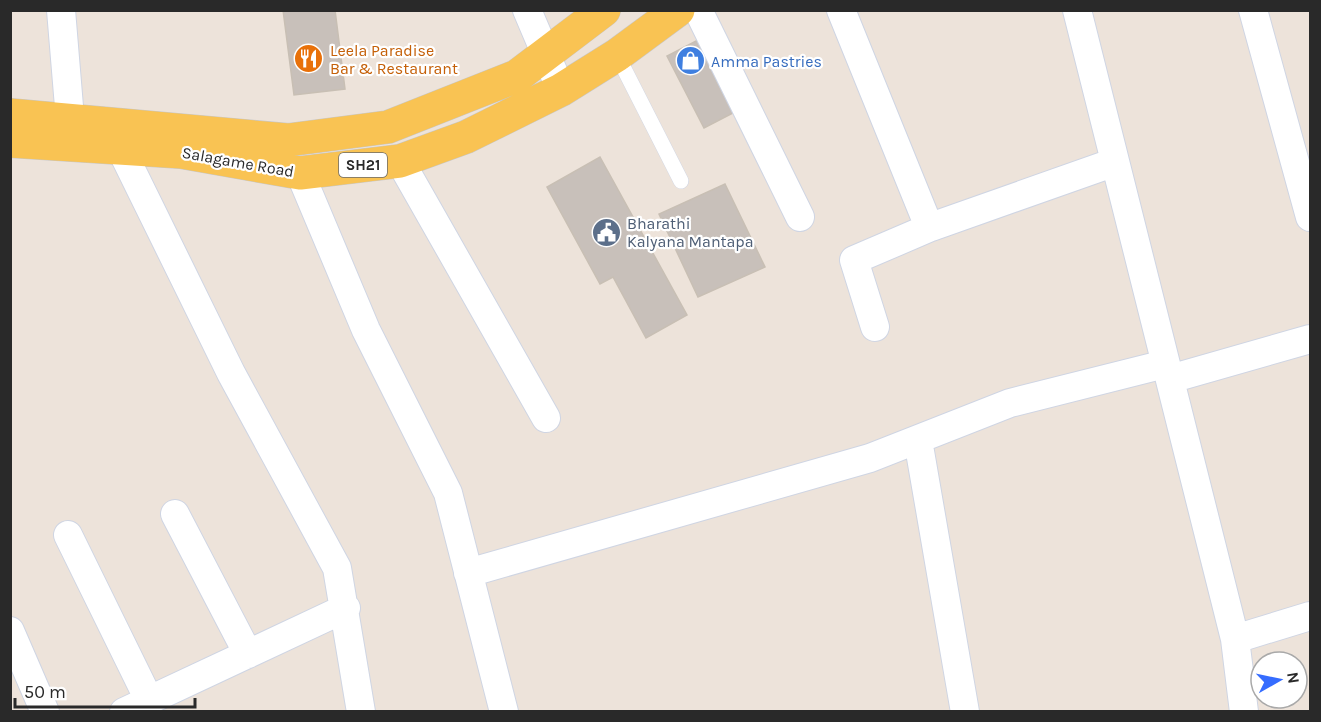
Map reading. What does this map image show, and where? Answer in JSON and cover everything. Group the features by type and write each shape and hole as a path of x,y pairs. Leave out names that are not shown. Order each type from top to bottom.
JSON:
{"main road":[{"path":"10,115 71,131 288,140 388,128 517,76 604,10"},
{"name":"Salagame Road","path":"10,141 71,131 120,147 181,152 300,173 400,161 466,137 561,90 617,55 678,10"}],"street":[{"path":"61,10 71,131"},
{"path":"528,10 544,54 561,90"},
{"path":"698,10 800,217"},
{"path":"841,10 931,227"},
{"path":"1077,10 1235,639 1244,711"},
{"path":"1253,10 1311,217"},
{"path":"120,147 231,374 337,568 346,608 361,711"},
{"path":"400,161 546,418"},
{"path":"875,327 854,260 931,227 1115,162"},
{"path":"300,173 366,330 448,494 504,711"},
{"path":"468,573 870,458 1010,403 1311,339"},
{"path":"918,440 965,711"},
{"path":"175,514 248,654"},
{"path":"68,535 149,699"},
{"path":"124,711 346,608"},
{"path":"1235,639 1311,616"},
{"path":"10,631 45,711"}],"lane":[{"path":"617,55 681,181"}],"building":[{"path":"283,10 335,10 345,89 294,95"},
{"path":"698,40 735,112 704,128 667,56"},
{"name":"Bharathi Kalyana Mantapa","path":"600,157 687,315 646,338 613,277 600,284 547,187"},
{"path":"725,184 765,267 698,297 659,214"}],"place":[{"name":"Leela Paradise Bar & Restaurant","path":"309,59"},
{"name":"Amma Pastries","path":"690,61"},
{"name":"Bharathi Kalyana Mantapa","path":"606,232"}]}
